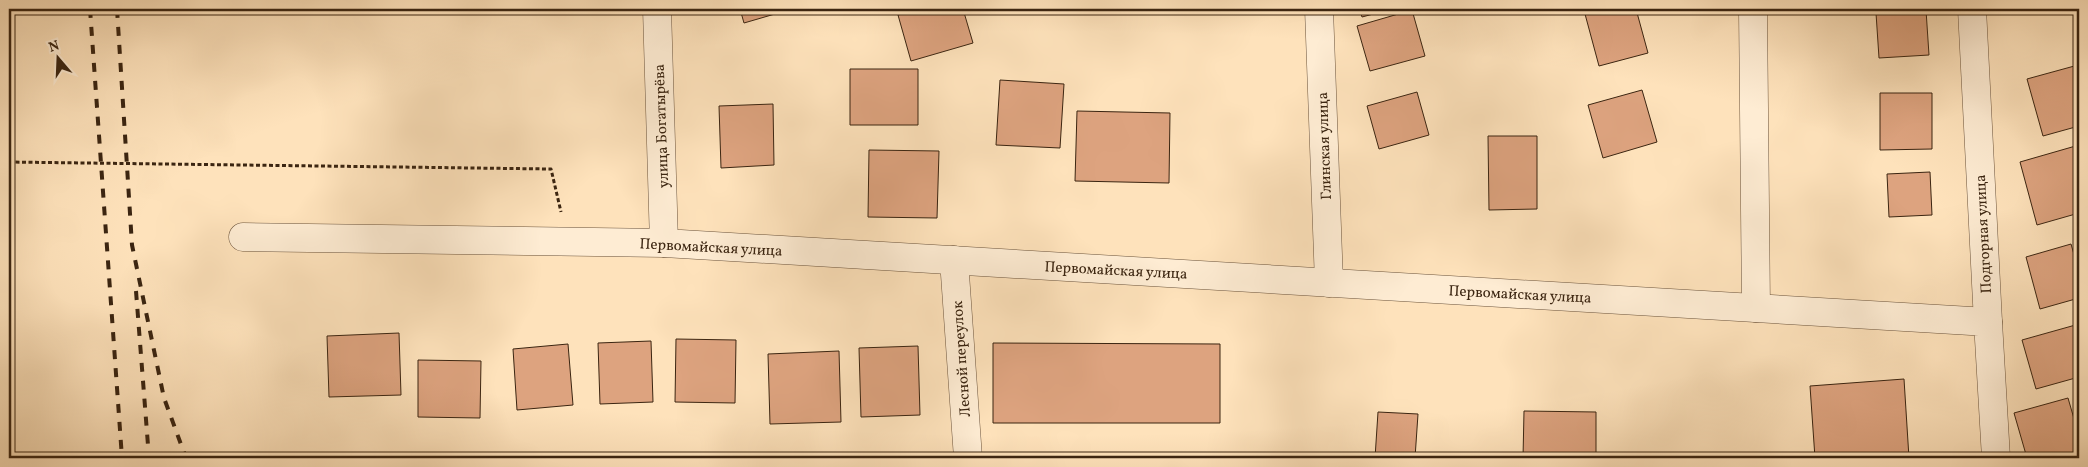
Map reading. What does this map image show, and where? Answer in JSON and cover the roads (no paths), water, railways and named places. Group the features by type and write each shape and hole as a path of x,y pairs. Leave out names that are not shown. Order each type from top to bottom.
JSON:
{"street":[{"name":"улица Богатырёва","path":"657,9 664,243"},
{"name":"Глинская улица","path":"1319,9 1329,283"},
{"path":"1753,9 1756,308"},
{"name":"Подгорная улица","path":"1972,9 1996,458"},
{"name":"Первомайская улица","path":"243,237 664,243 1988,322"},
{"name":"Лесной переулок","path":"954,260 968,458"}],"railway":[{"path":"90,9 122,458"},
{"path":"117,9 132,245 164,398 186,458"},
{"path":"136,291 149,458"}]}
